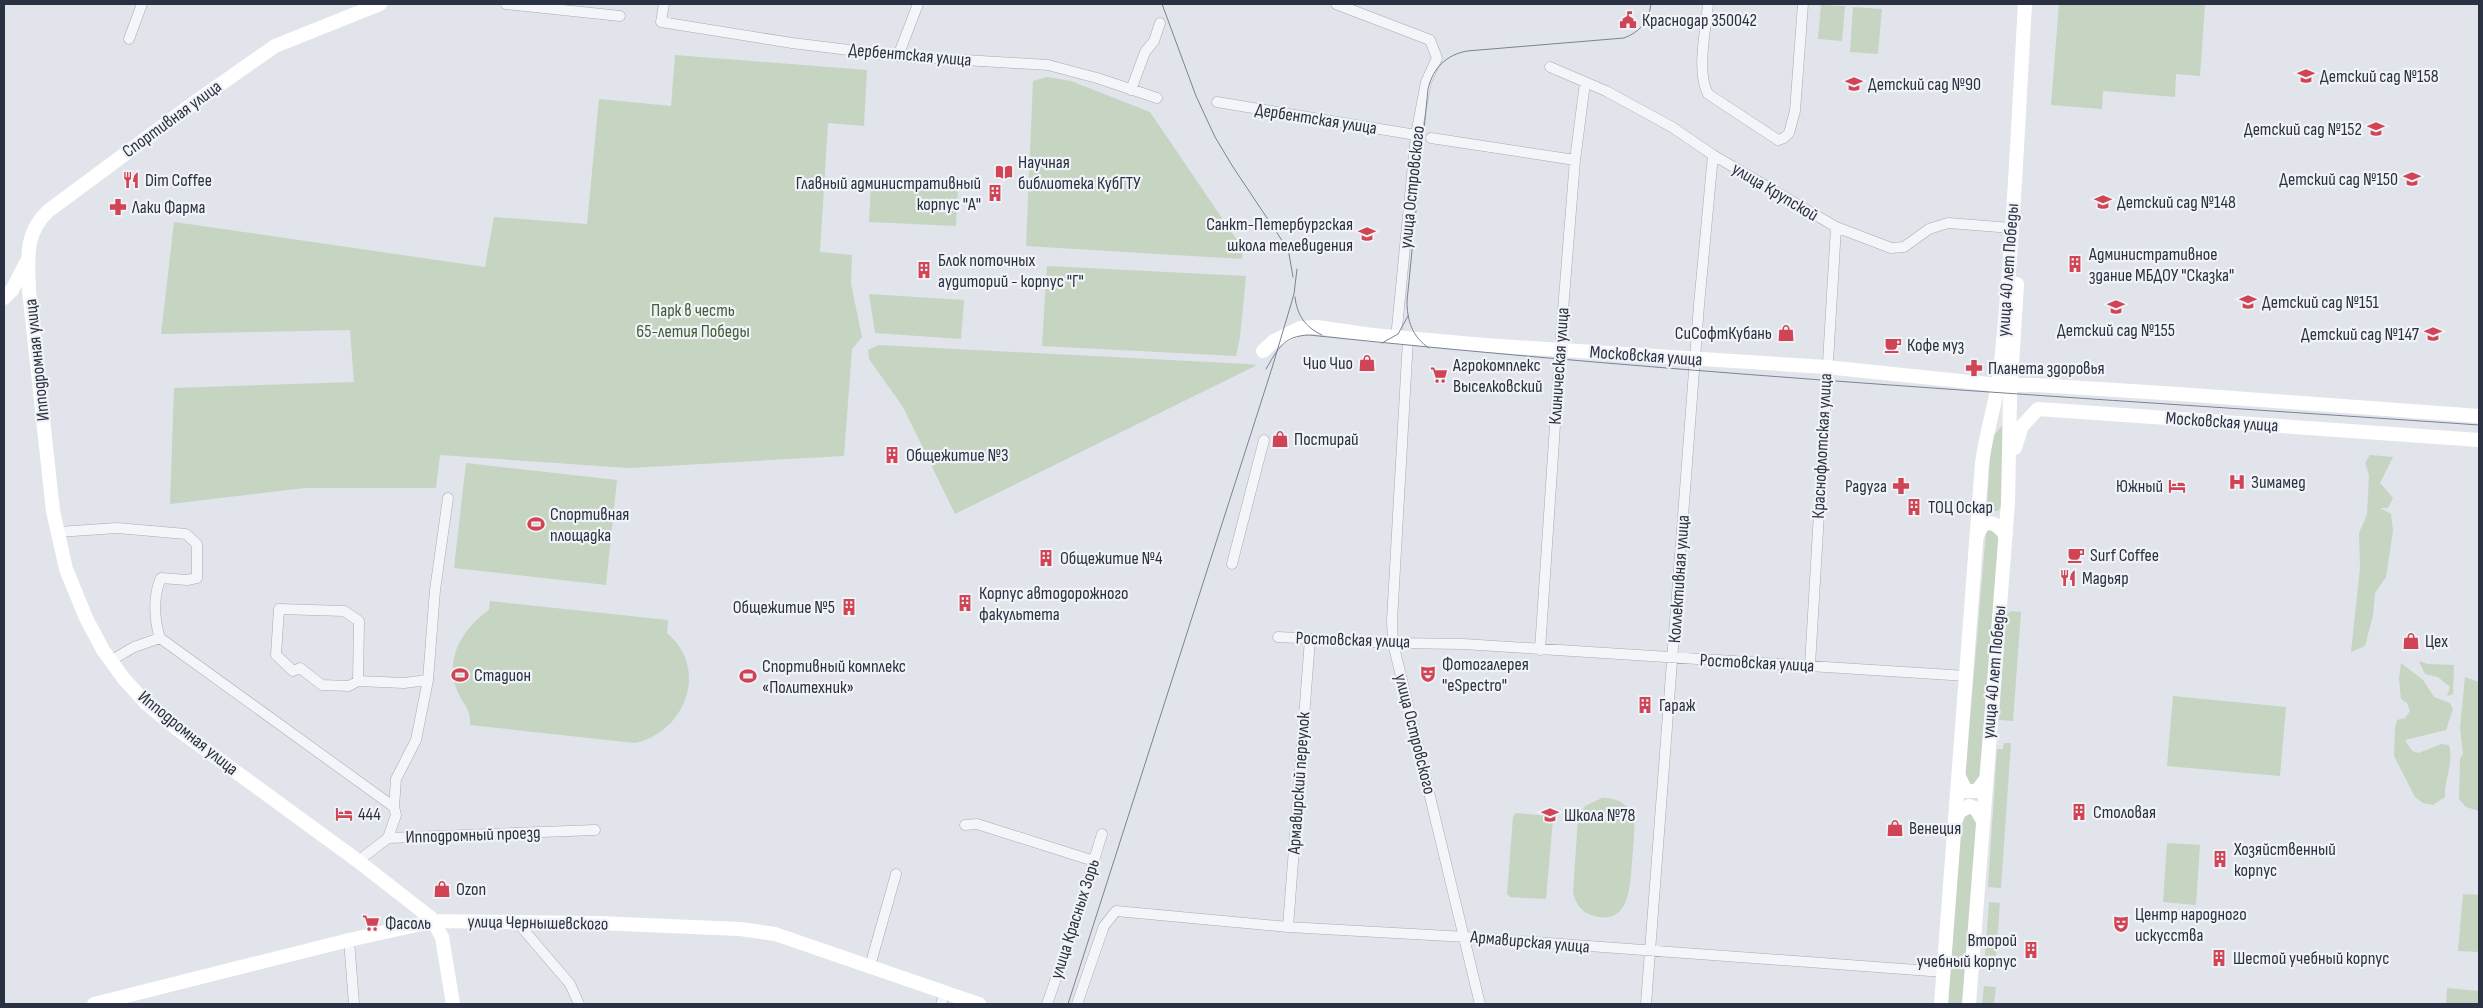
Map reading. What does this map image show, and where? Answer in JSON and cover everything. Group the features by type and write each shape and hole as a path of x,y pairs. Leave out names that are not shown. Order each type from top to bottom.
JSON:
{"street":[{"path":"130,38 142,4"},
{"name":"Спортивная улица","path":"29,290 28,259 32,232 39,220 48,211 243,67 290,39 380,4"},
{"path":"506,4 620,16"},
{"name":"Дербентская улица","path":"664,4 661,22 792,43 898,56 1048,65 1157,98"},
{"path":"898,56 918,4"},
{"name":"улица Островского","path":"1336,4 1430,40 1437,58 1426,82 1416,135 1402,338 1392,622 1393,643 1466,937 1480,1004"},
{"path":"1708,4 1703,57 1704,86 1708,94 1778,140 1784,138 1788,132 1795,111 1803,4"},
{"name":"улица 40 лет Победы","path":"1969,1004 2010,474 2005,385 2025,4"},
{"name":"улица 40 лет Победы","path":"1941,1004 1985,439 2005,385 2013,341 2034,4"},
{"path":"1132,90 1145,52 1154,41 1160,23"},
{"name":"улица Крупской","path":"1550,68 1606,91 1672,127 1714,155 1836,227 1891,248 1904,247 1929,229 1948,223 2012,228"},
{"name":"Клиническая улица","path":"1540,650 1575,160 1585,83"},
{"name":"Дербентская улица","path":"1217,102 1416,135"},
{"path":"1431,138 1575,160"},
{"name":"Коллективная улица","path":"1646,1004 1695,359 1714,155"},
{"name":"Краснофлотская улица","path":"1810,665 1826,367 1836,227"},
{"path":"6,300 28,259"},
{"path":"6,300 29,290"},
{"name":"Ипподромная улица","path":"29,290 29,312 53,511 66,569 86,618 110,661 146,703 176,728 358,861 435,922"},
{"path":"6,300 20,301 29,312"},
{"name":"Московская улица","path":"1263,351 1274,341 1300,328 1325,327 1332,330 1402,338 1826,367 2005,385 2036,385 2479,416"},
{"path":"2013,341 2021,373 2036,385"},
{"name":"Московская улица","path":"2010,474 2018,436 2026,420 2038,409 2479,440"},
{"path":"1232,564 1264,440"},
{"path":"388,838 396,815 394,807 396,780 416,740 428,680 435,590 448,498"},
{"path":"1978,534 1982,526 1990,523 1998,526 2006,536"},
{"path":"58,532 118,528 186,534 198,544 197,578 186,580 161,578 157,587 156,625 160,638 394,807"},
{"path":"358,681 359,622 344,611 279,609 276,655 293,671 300,668 322,685 349,686 358,681 404,683 428,680"},
{"name":"Ростовская улица","path":"1278,637 1393,643 1422,642 1967,676"},
{"path":"110,661 134,647 160,638"},
{"name":"Армавирский переулок","path":"1288,927 1310,639"},
{"path":"1959,777 1966,791 1972,792 1977,791 1986,779"},
{"path":"1956,820 1959,812 1969,806 1976,809 1982,821"},
{"path":"965,825 978,824 1094,861"},
{"name":"Ипподромный проезд","path":"358,861 388,838 595,830"},
{"name":"улица Красных Зорь","path":"1047,1004 1069,942 1102,834"},
{"path":"870,966 896,874"},
{"name":"Армавирская улица","path":"1077,1004 1104,926 1116,911 1288,927 1466,937 1650,952 1944,972"},
{"path":"435,922 442,936 453,1004"},
{"name":"улица Чернышевского","path":"94,1004 349,940 435,922 517,922 740,929 775,934 870,966 943,998 979,1004"},
{"path":"517,922 570,984 578,1004"},
{"path":"349,940 354,1004"}],"green space":[{"path":"2059,4 2205,4 2200,76 2176,74 2175,97 2103,91 2102,109 2051,105"},
{"path":"1821,5 1845,6 1842,41 1818,39"},
{"path":"1853,7 1882,9 1878,54 1850,52"},
{"name":"Парк в честь 65-летия Победы","path":"675,55 867,70 864,126 828,123 820,252 852,255 851,284 862,337 852,349 844,456 629,468 440,455 436,488 305,488 170,504 174,388 354,382 350,330 161,334 174,222 485,267 494,217 587,224 599,99 671,106"},
{"path":"1047,77 1071,81 1150,112 1243,249 1242,259 1026,246 1033,81"},
{"path":"871,184 958,188 956,226 869,222"},
{"path":"1047,266 1246,276 1240,337 1236,356 1042,346"},
{"path":"869,294 964,300 961,339 875,333"},
{"path":"879,345 1257,365 955,514 903,407 869,359 868,350"},
{"path":"2002,426 2006,428 2002,506 1998,511 1989,511 1987,505 1991,444 1994,435"},
{"path":"2370,455 2393,457 2380,483 2393,498 2388,508 2380,508 2391,514 2393,531 2386,577 2375,593 2373,615 2365,646 2351,652 2360,568 2359,533 2367,515 2369,475 2365,463"},
{"name":"Спортивная площадка","path":"466,463 617,480 606,585 454,568"},
{"path":"1990,528 2000,534 1979,779 1971,786 1965,779 1986,532"},
{"path":"490,601 668,620 667,633 680,648 687,664 689,681 686,697 678,713 667,726 652,737 635,743 470,725 468,710 457,690 453,667 458,645 471,626 489,610"},
{"path":"2011,611 2021,612 2013,721 1999,720 2006,615"},
{"path":"2419,661 2428,664 2454,665 2453,694 2447,696 2450,687 2438,677 2425,674"},
{"path":"2401,663 2423,680 2434,697 2450,703 2453,709 2446,730 2405,740 2412,751 2419,753 2441,744 2449,745 2450,765 2445,797 2433,805 2423,803 2415,797 2394,756 2397,720 2405,718 2410,711 2407,703 2401,699 2399,679"},
{"path":"2465,677 2479,682 2479,811 2466,807 2459,799 2460,758 2463,754 2460,728"},
{"path":"2173,696 2286,707 2280,776 2167,766"},
{"path":"2004,743 2011,743 2001,888 1988,887 1997,749 2003,749"},
{"path":"1602,798 1614,799 1627,807 1634,822 1634,842 1628,893 1621,910 1614,916 1604,917 1591,915 1581,909 1573,892 1578,818 1585,806"},
{"path":"1516,813 1550,816 1553,819 1546,899 1510,897 1507,894 1513,817"},
{"path":"1974,815 1977,824 1964,1004 1948,1004 1961,821 1964,816"},
{"path":"2167,843 2200,845 2196,905 2163,902"},
{"path":"2463,894 2479,895 2479,952 2458,951"},
{"path":"1989,902 2000,903 1995,970 1984,969"},
{"path":"1984,986 1996,987 1994,1004 1982,1004"},
{"path":"2447,988 2479,991 2479,1004 2446,1004"}],"tram line":[{"path":"1162,4 1196,96 1215,137 1285,245 1289,254 1293,277"},
{"path":"1429,348 1418,339 1412,328 1409,321 1407,301 1428,89 1433,75 1447,59 1467,51 1624,38 1635,33 1643,25 1651,4"},
{"path":"1068,1004 1272,368 1294,294 1297,269"},
{"path":"1295,297 1303,320 1322,335"},
{"path":"1382,343 1398,334 1408,316"},
{"path":"1266,369 1278,350 1287,341 1309,335 1601,363 2479,425"}],"place":[{"name":"Краснодар 350042","path":"1628,20"},
{"name":"Детский сад №158","path":"2306,76"},
{"name":"Детский сад №90","path":"1854,84"},
{"name":"Детский сад №152","path":"2376,129"},
{"name":"Научная библиотека КубГТУ","path":"1004,172"},
{"name":"Детский сад №150","path":"2412,179"},
{"name":"Dim Coffee","path":"131,180"},
{"name":"Главный административный корпус \"А\"","path":"995,193"},
{"name":"Детский сад №148","path":"2103,202"},
{"name":"Лаки Фарма","path":"118,207"},
{"name":"Санкт-Петербургская школа телевидения","path":"1367,234"},
{"name":"Административное здание МБДОУ \"Сказка\"","path":"2075,264"},
{"name":"Блок поточных аудиторий - корпус \"Г\"","path":"924,270"},
{"name":"Детский сад №151","path":"2248,302"},
{"name":"Детский сад №155","path":"2116,307"},
{"name":"СиСофтКубань","path":"1786,333"},
{"name":"Детский сад №147","path":"2433,334"},
{"name":"Кофе муз","path":"1893,345"},
{"name":"Чио Чио","path":"1367,363"},
{"name":"Планета здоровья","path":"1974,368"},
{"name":"Агрокомплекс Выселковский","path":"1439,375"},
{"name":"Постирай","path":"1280,439"},
{"name":"Общежитие №3","path":"892,455"},
{"name":"Зимамед","path":"2237,482"},
{"name":"Радуга","path":"1901,486"},
{"name":"Южный","path":"2177,486"},
{"name":"ТОЦ Оскар","path":"1914,507"},
{"name":"Спортивная площадка","path":"536,524"},
{"name":"Surf Coffee","path":"2076,555"},
{"name":"Общежитие №4","path":"1046,558"},
{"name":"Мадьяр","path":"2068,578"},
{"name":"Корпус автодорожного факультета","path":"965,603"},
{"name":"Общежитие №5","path":"849,607"},
{"name":"Цех","path":"2411,641"},
{"name":"Фотогалерея \"eSpectro\"","path":"1428,674"},
{"name":"Стадион","path":"460,675"},
{"name":"Спортивный комплекс «Политехник»","path":"748,676"},
{"name":"Гараж","path":"1645,705"},
{"name":"Столовая","path":"2079,812"},
{"name":"444","path":"344,814"},
{"name":"Школа №78","path":"1550,815"},
{"name":"Венеция","path":"1895,828"},
{"name":"Хозяйственный корпус","path":"2220,859"},
{"name":"Ozon","path":"442,889"},
{"name":"Фасоль","path":"371,923"},
{"name":"Центр народного искусства","path":"2121,924"},
{"name":"Второй учебный корпус","path":"2031,950"},
{"name":"Шестой учебный корпус","path":"2219,958"}]}
